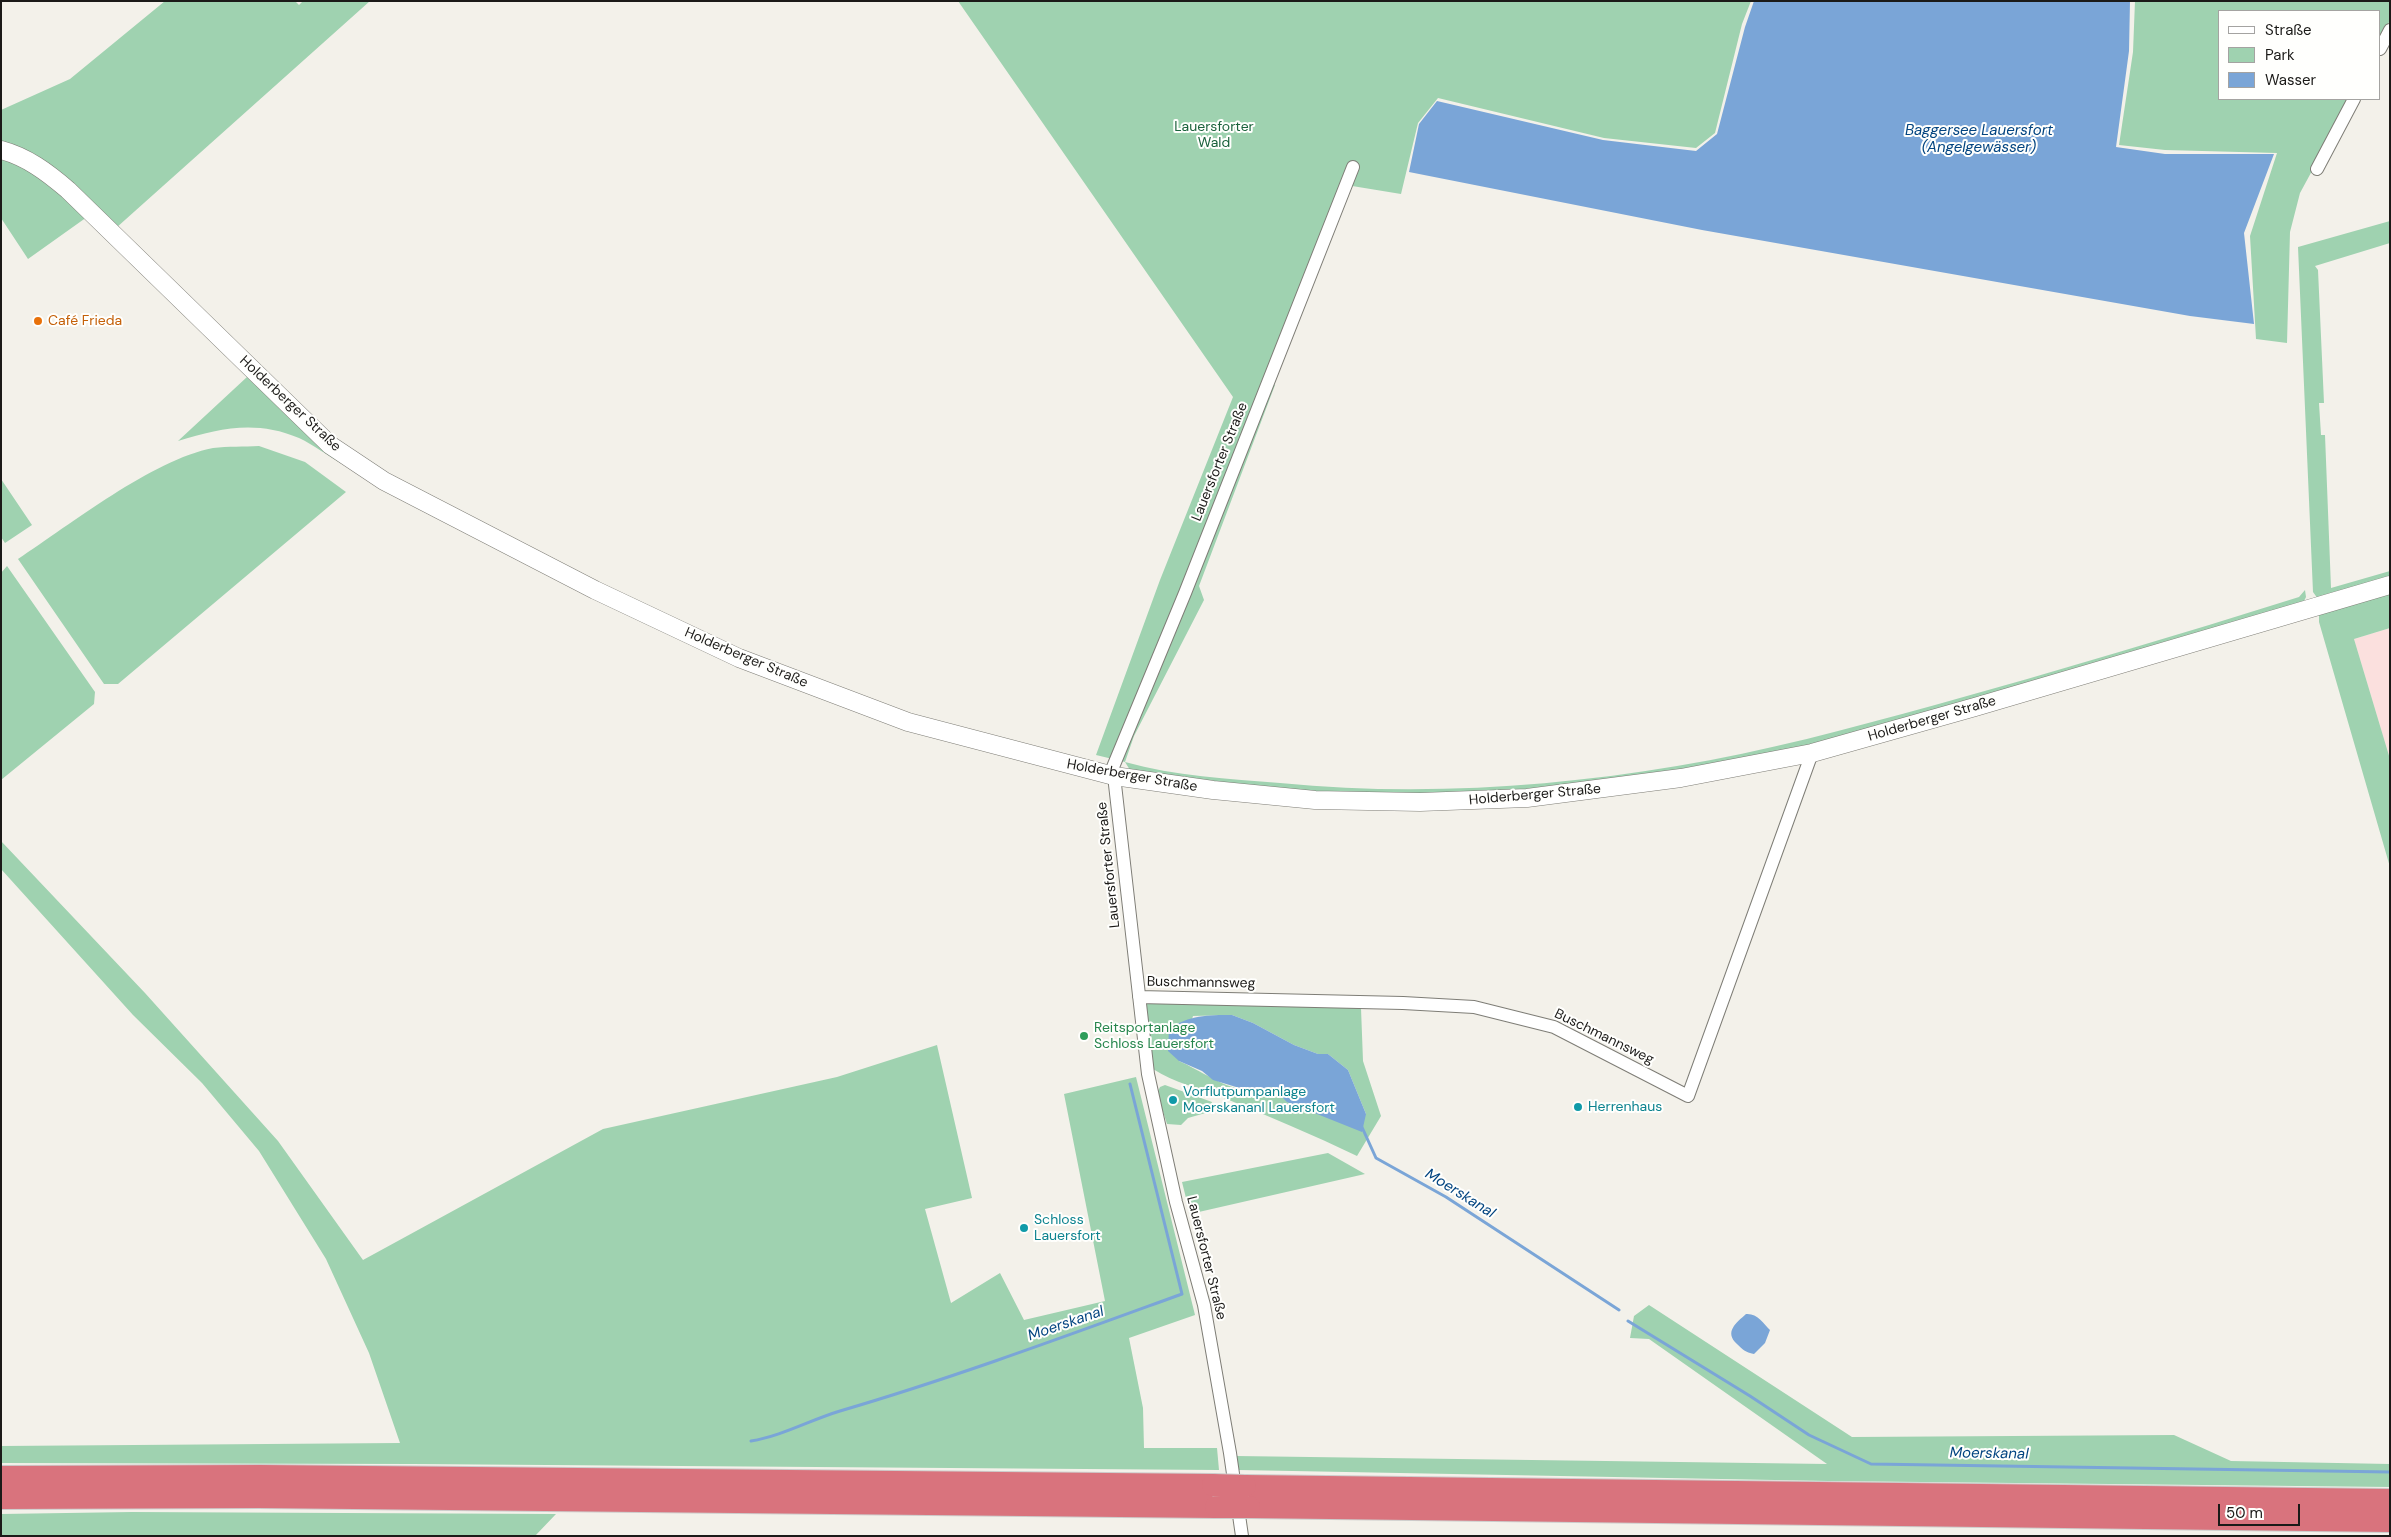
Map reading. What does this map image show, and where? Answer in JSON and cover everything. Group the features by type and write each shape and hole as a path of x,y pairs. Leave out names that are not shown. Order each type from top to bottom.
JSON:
{"highway":[{"path":"1,1477 270,1476 2390,1521"},
{"path":"1,1498 1214,1496"},
{"path":"1247,1497 2390,1500"}],"main road":[{"name":"Holderberger Straße","path":"1,150 15,154 44,170 68,190 330,444 384,480 595,590 739,658 908,722 1114,776 1213,790 1315,800 1474,801 1604,790 1719,772 1812,753 2390,585"}],"street":[{"path":"2381,47 2390,30"},
{"path":"2317,169 2353,100"},
{"name":"Lauersforter Straße","path":"1242,1536 1230,1453 1204,1306 1176,1202 1148,1074 1113,767 1185,593 1353,167"},
{"name":"Buschmannsweg","path":"1139,997 1403,1002 1474,1007 1554,1027 1688,1096 1812,753"}],"shaded area":[{"path":"2390,628 2390,759 2354,639"}],"green space":[{"path":"165,1 295,1 299,5 303,1 370,1 116,228 49,166 18,148 1,143 1,110 70,79"},
{"name":"Lauersforter Wald","path":"958,1 1751,1 1742,24 1715,133 1696,148 1604,138 1438,98 1418,123 1401,194 1340,184 1265,376 1275,385 1199,586 1204,600 1134,736 1125,762 1096,755 1160,580 1233,397"},
{"path":"2135,1 2390,1 2390,20 2381,39 2381,10 2218,10 2218,100 2350,100 2300,193 2290,232 2287,343 2256,339 2250,236 2277,153 2165,150 2119,145 2133,52"},
{"path":"1,158 36,173 87,217 28,259 1,218"},
{"path":"2390,221 2390,243 2315,266 2318,270 2324,403 2319,403 2321,435 2325,435 2331,588 2390,571 2390,578 2318,599 2313,592 2298,247"},
{"path":"247,377 342,464 299,438 268,429 238,428 223,430 178,441"},
{"path":"259,446 305,462 346,492 118,684 104,684 18,559 112,495 164,465 213,448"},
{"path":"1,479 32,525 5,543 1,537"},
{"path":"7,566 95,692 94,704 1,780 1,573"},
{"path":"2305,590 2306,597 2303,603 1941,712 1740,762 1523,793 1385,796 1223,786 1130,770 1125,762 1163,771 1202,776 1330,787 1380,789 1479,788 1628,774 1742,754 1839,731 2163,639 2299,597"},
{"path":"2390,591 2390,628 2354,639 2390,759 2390,867 2319,622 2319,612"},
{"path":"1,841 145,993 278,1141 363,1260 603,1129 837,1077 937,1045 972,1198 925,1209 951,1303 1000,1273 1024,1320 1105,1301 1064,1094 1136,1077 1195,1315 1129,1338 1143,1408 1144,1448 1217,1448 1219,1470 1,1463 1,1446 400,1443 369,1353 326,1259 259,1151 202,1083 133,1015 1,869"},
{"path":"1148,1002 1361,1008 1363,1061 1381,1116 1357,1156 1215,1094 1161,1074 1153,1069 1145,1009","holes":["1232,1015 1253,1023 1294,1045 1318,1054 1328,1054 1348,1070 1366,1114 1315,1111 1304,1108 1272,1087 1251,1090 1231,1087 1179,1061 1193,1016"]},
{"path":"1165,1085 1212,1102 1209,1112 1188,1118 1181,1125 1167,1124 1157,1093 1160,1087"},
{"path":"1328,1153 1365,1174 1190,1214 1182,1182"},
{"path":"1649,1305 1852,1437 2174,1435 2231,1461 2390,1464 2390,1487 1828,1481 1239,1470 1236,1456 1827,1464 1649,1339 1630,1338 1634,1316"},
{"path":"132,1512 556,1514 535,1536 1,1536 1,1514"}],"water":[{"name":"Baggersee Lauersfort (Angelgewässer)","path":"1754,1 2130,1 2129,51 2116,147 2165,154 2274,154 2244,233 2254,324 2190,316 1702,230 1409,172 1419,124 1437,101 1603,140 1696,151 1717,134 1745,27"},
{"path":"1232,1015 1253,1023 1294,1045 1318,1054 1328,1054 1348,1070 1366,1114 1362,1132 1287,1102 1272,1087 1246,1090 1213,1080 1202,1071 1179,1061 1168,1051 1169,1029 1176,1024 1191,1018"},
{"path":"1746,1314 1757,1317 1770,1330 1765,1343 1754,1354 1743,1349 1733,1340 1731,1332"}],"waterway":[{"name":"Moerskanal","path":"751,1441 785,1432 829,1415 969,1370 1182,1294 1130,1084"},
{"name":"Moerskanal","path":"1361,1125 1376,1158 1446,1197 1619,1310"},
{"name":"Moerskanal","path":"1628,1321 1750,1396 1809,1435 1871,1464 2390,1472"}],"place":[{"name":"Café Frieda","path":"38,321"},
{"name":"Reitsportanlage Schloss Lauersfort","path":"1084,1036"},
{"name":"Vorflutpumpanlage Moerskananl Lauersfort","path":"1173,1100"},
{"name":"Herrenhaus","path":"1578,1107"},
{"name":"Schloss Lauersfort","path":"1024,1228"}]}
